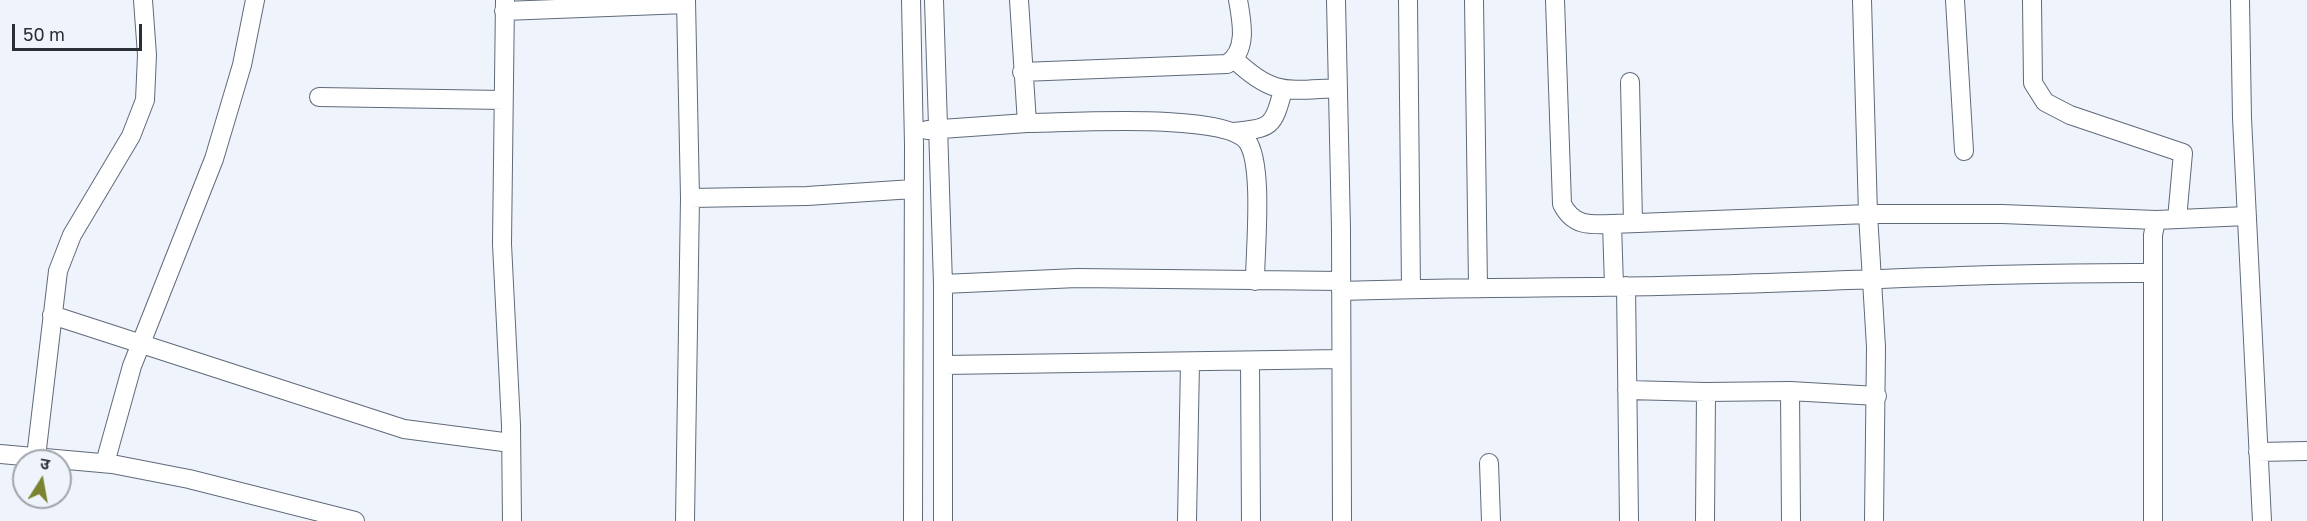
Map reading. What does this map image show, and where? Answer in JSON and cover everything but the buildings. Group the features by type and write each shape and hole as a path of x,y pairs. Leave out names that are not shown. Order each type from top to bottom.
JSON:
{"street":[{"path":"37,449 58,271 72,235 131,136 145,100 147,55 143,0"},
{"path":"105,463 122,395 214,159 242,64 255,0"},
{"path":"911,0 913,521"},
{"path":"934,0 943,284 944,521"},
{"path":"1019,0 1027,123"},
{"path":"1022,72 1145,65 1218,65 1234,60 1242,41 1238,0"},
{"path":"1336,0 1342,521"},
{"path":"1408,0 1411,289"},
{"path":"1474,0 1478,286"},
{"path":"1555,0 1562,204 1571,219 1580,223 1612,224 1868,214 2002,214 2156,220 2247,216"},
{"path":"1862,0 1868,214 1874,278 1877,396 1874,521"},
{"path":"1955,0 1964,151"},
{"path":"2032,0 2032,72 2039,94 2045,102 2070,115 2183,153 2177,219"},
{"path":"2240,0 2247,216 2262,521"},
{"path":"512,521 511,443 502,244 505,5 686,2 690,198 685,521"},
{"path":"1234,60 1256,80 1282,90 1338,88"},
{"path":"1630,82 1633,222"},
{"path":"1233,132 1263,129 1276,117 1282,90"},
{"path":"319,97 503,100"},
{"path":"913,131 1027,123 1142,121 1207,125 1233,132 1246,140 1255,162 1255,281"},
{"path":"690,198 807,196 913,189"},
{"path":"2153,521 2153,235 2156,220"},
{"path":"1612,224 1620,286 1627,390 1629,521"},
{"path":"943,284 1077,278 1255,281 1411,289 1478,286 1620,286 2027,272 2153,273"},
{"path":"52,315 404,429 511,443"},
{"path":"944,365 1341,359"},
{"path":"1250,361 1251,521"},
{"path":"1187,521 1190,363"},
{"path":"1627,390 1790,391 1877,396"},
{"path":"1790,391 1791,521"},
{"path":"1705,521 1706,392"},
{"path":"2258,452 2307,451"},
{"path":"72,460 105,463 189,479 355,521"},
{"path":"1489,464 1491,521"}]}
